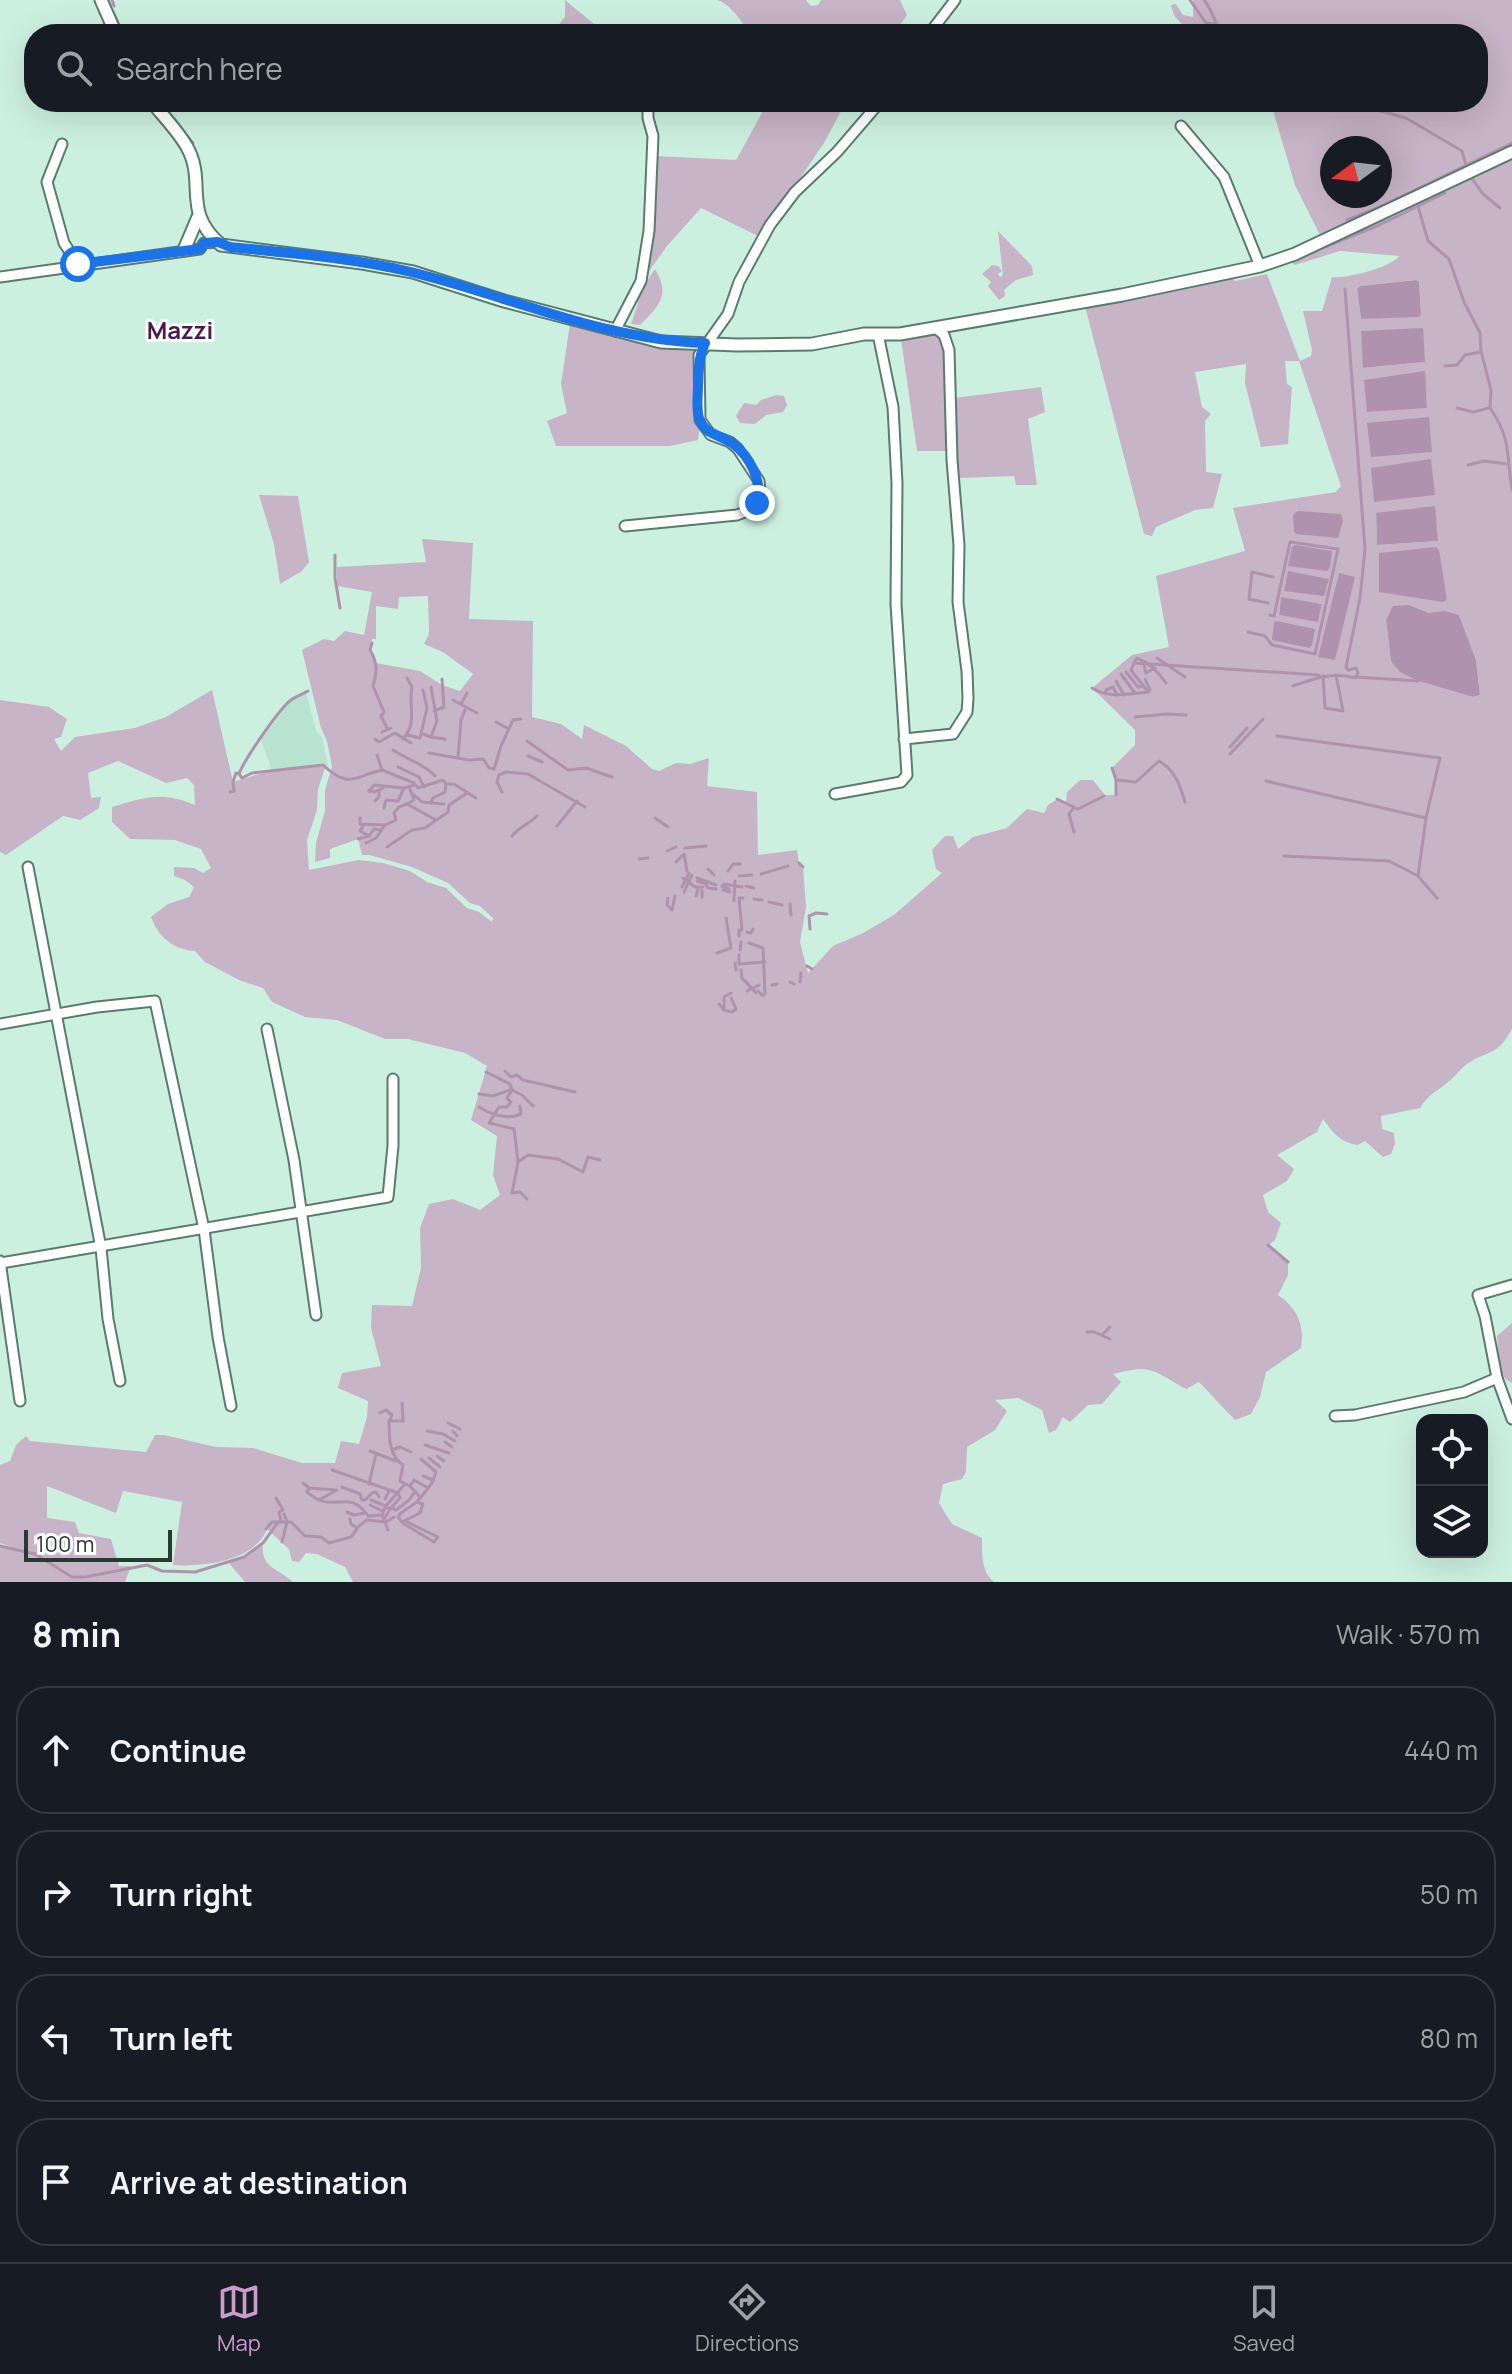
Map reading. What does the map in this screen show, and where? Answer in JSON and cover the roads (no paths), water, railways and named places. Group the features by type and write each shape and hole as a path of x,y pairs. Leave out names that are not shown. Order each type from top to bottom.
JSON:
{"street":[{"path":"101,0 112,24"},
{"path":"937,24 955,0"},
{"path":"160,112 188,148 194,172 198,217 184,250"},
{"path":"615,331 641,281 648,240 653,136 648,112"},
{"path":"625,526 737,515 750,510 757,503 759,481 745,457 730,442 711,435 700,420 699,355 728,314 739,282 770,225 795,192 837,152 871,112"},
{"path":"1181,126 1224,177 1260,266"},
{"path":"62,144 47,182 64,243 78,264"},
{"path":"0,277 200,249 204,243 218,242 230,247 413,272 661,342 812,344 936,328 1260,266 1295,254 1512,152"},
{"path":"198,217 218,242"},
{"path":"904,739 953,734 967,712 967,671 958,602 959,545 952,460 953,408 948,377 949,350 944,335 936,328"},
{"path":"835,794 901,782 907,775 896,604 897,483 893,407 878,334"},
{"path":"28,867 101,1248 108,1319 120,1381"},
{"path":"0,1024 155,1001 204,1229 218,1337 231,1406"},
{"path":"267,1029 302,1212 316,1315"},
{"path":"20,1401 0,1262 101,1248 388,1197 393,1146 393,1079"},
{"path":"1512,1285 1478,1295 1497,1378 1512,1419"},
{"path":"1335,1416 1355,1415 1464,1392 1497,1378"}],"waterway":[{"path":"108,0 110,5"},
{"path":"112,0 114,6"},
{"path":"1190,0 1206,23 1214,24"},
{"path":"1204,0 1217,24"},
{"path":"113,12 118,24"},
{"path":"1384,112 1406,118 1462,151 1466,166"},
{"path":"185,134 193,143"},
{"path":"1347,220 1512,143"},
{"path":"1471,177 1512,158"},
{"path":"1471,177 1483,194 1500,208"},
{"path":"1302,256 1377,226 1445,193"},
{"path":"1418,206 1428,241 1449,259 1464,302 1480,333 1481,351 1491,390 1490,408 1505,439 1512,490"},
{"path":"1204,284 1247,274"},
{"path":"1293,686 1331,676 1355,678 1358,673 1356,668 1348,670 1346,667 1360,598 1365,549 1345,289"},
{"path":"1445,366 1457,365 1465,355 1480,352"},
{"path":"1457,408 1473,412 1489,408"},
{"path":"1468,465 1484,461 1507,464"},
{"path":"1248,632 1265,636 1272,645 1315,654 1338,549 1290,542 1274,616 1270,615"},
{"path":"335,555 340,608"},
{"path":"1268,603 1249,599 1252,572 1273,577"},
{"path":"372,643 370,650 376,668 373,686 387,728"},
{"path":"1134,663 1137,658 1146,662 1166,683"},
{"path":"1157,658 1185,677"},
{"path":"1148,692 1131,670 1134,663 1319,675"},
{"path":"1144,665 1146,673 1155,668"},
{"path":"1126,672 1138,687 1143,686"},
{"path":"1121,674 1135,693"},
{"path":"1323,676 1325,708 1343,711 1336,675"},
{"path":"1355,677 1418,681"},
{"path":"403,739 411,720 412,687 407,678"},
{"path":"434,711 444,707 442,679"},
{"path":"1092,688 1112,695 1148,692 1145,679"},
{"path":"1116,681 1124,695"},
{"path":"423,734 431,737 437,721 431,687"},
{"path":"1106,694 1106,690 1113,687 1117,695"},
{"path":"407,735 420,738 427,708 423,690"},
{"path":"239,774 279,713 291,700 308,691"},
{"path":"461,704 467,693"},
{"path":"453,700 477,713"},
{"path":"458,758 461,720 466,708"},
{"path":"1135,717 1186,715"},
{"path":"429,753 469,760 483,759 489,768 494,769 513,720 521,719"},
{"path":"1230,754 1263,719"},
{"path":"496,722 507,728"},
{"path":"382,732 391,728"},
{"path":"1230,747 1247,728"},
{"path":"375,739 379,742 395,733 411,743"},
{"path":"1277,736 1440,758 1426,818"},
{"path":"431,737 445,739"},
{"path":"527,741 568,770 586,768 612,777"},
{"path":"393,750 435,776"},
{"path":"377,755 382,770"},
{"path":"528,756 542,762"},
{"path":"1116,780 1136,782 1159,761 1173,773 1185,802"},
{"path":"230,792 234,791 236,773 242,778 252,773 323,765 346,779 382,770 414,783 418,788 443,780 476,798"},
{"path":"398,767 419,777 424,787"},
{"path":"1112,768 1116,795"},
{"path":"502,792 497,782 499,775 506,772 528,774 585,807"},
{"path":"1266,781 1426,818 1418,876"},
{"path":"431,803 433,798 445,792 446,784"},
{"path":"369,791 374,785 404,788 414,785"},
{"path":"407,804 414,800 409,787"},
{"path":"369,791 383,788"},
{"path":"384,808 386,800 398,801 404,788"},
{"path":"375,801 379,791"},
{"path":"387,847 412,830 425,828 448,812 449,805 467,793"},
{"path":"413,794 422,802 444,804"},
{"path":"1057,799 1078,809 1104,796"},
{"path":"557,826 577,801"},
{"path":"366,843 376,838 385,825 396,820 394,813 407,804 436,820"},
{"path":"1074,807 1069,814 1074,832"},
{"path":"512,836 537,816"},
{"path":"360,818 360,824 385,825"},
{"path":"655,818 668,827"},
{"path":"363,826 360,831 369,836"},
{"path":"358,839 369,836 374,829 381,830"},
{"path":"685,848 706,846"},
{"path":"667,851 676,847"},
{"path":"676,862 684,854 687,871"},
{"path":"1284,856 1389,861 1418,876 1437,898"},
{"path":"639,859 648,858"},
{"path":"799,863 803,867"},
{"path":"728,871 733,864 740,864"},
{"path":"761,874 788,866"},
{"path":"708,869 714,875"},
{"path":"682,887 689,873"},
{"path":"684,892 692,875"},
{"path":"739,876 752,875"},
{"path":"683,878 695,887 703,887"},
{"path":"697,878 716,885"},
{"path":"697,881 716,889"},
{"path":"734,901 735,881"},
{"path":"724,884 742,887"},
{"path":"722,886 729,889"},
{"path":"746,886 754,888"},
{"path":"696,896 698,889"},
{"path":"702,890 702,897"},
{"path":"723,890 730,892"},
{"path":"668,898 667,905 672,910 675,896"},
{"path":"739,936 739,930 742,930 739,898 743,898"},
{"path":"754,899 762,900"},
{"path":"769,902 782,905"},
{"path":"790,904 791,915"},
{"path":"810,929 809,916 827,914"},
{"path":"717,953 731,948 726,918"},
{"path":"747,932 751,933 753,929"},
{"path":"740,950 741,942"},
{"path":"749,943 763,948 765,994"},
{"path":"739,955 739,964 765,962"},
{"path":"735,963 736,970"},
{"path":"807,966 812,969"},
{"path":"741,970 742,978 756,993"},
{"path":"800,982 801,973"},
{"path":"790,982 794,984"},
{"path":"772,985 777,984"},
{"path":"747,991 759,985"},
{"path":"758,991 763,996"},
{"path":"724,1009 724,997 731,993"},
{"path":"719,1004 724,1010 732,1012 736,1009 731,998"},
{"path":"505,1071 511,1077 517,1075 523,1080 575,1092"},
{"path":"486,1072 510,1084 512,1090 533,1106"},
{"path":"479,1094 493,1096 510,1090"},
{"path":"512,1090 507,1098 511,1102 507,1107 499,1107 489,1123 514,1129 518,1162 528,1155 558,1159 583,1172 588,1157 600,1160"},
{"path":"479,1107 510,1117 521,1114 520,1106"},
{"path":"518,1162 512,1193 520,1192 527,1199"},
{"path":"1268,1245 1288,1262"},
{"path":"1102,1335 1110,1327"},
{"path":"1087,1332 1110,1339"},
{"path":"402,1403 403,1421 389,1421 391,1446 395,1457 403,1465 400,1481 420,1497"},
{"path":"380,1413 386,1410 392,1415 390,1420"},
{"path":"448,1423 460,1429"},
{"path":"427,1431 443,1434 455,1441"},
{"path":"453,1431 457,1436"},
{"path":"445,1442 452,1447"},
{"path":"425,1445 449,1453"},
{"path":"392,1450 400,1447 411,1452"},
{"path":"370,1451 396,1461"},
{"path":"369,1484 376,1454"},
{"path":"437,1456 444,1461"},
{"path":"429,1458 440,1467"},
{"path":"402,1522 420,1513 423,1504 417,1502 432,1483 436,1472 421,1459"},
{"path":"332,1470 398,1493 400,1498 391,1508 385,1508"},
{"path":"423,1476 433,1480"},
{"path":"410,1486 414,1480 428,1488"},
{"path":"303,1483 309,1488 307,1492 319,1500 350,1502 362,1508 368,1516 382,1515"},
{"path":"388,1530 382,1515 405,1484"},
{"path":"342,1487 360,1494 362,1500 376,1492 379,1497"},
{"path":"309,1488 337,1490 319,1500"},
{"path":"385,1499 389,1491"},
{"path":"384,1519 391,1508 396,1510 414,1493"},
{"path":"276,1498 283,1510 279,1512 281,1521"},
{"path":"371,1500 386,1506"},
{"path":"402,1522 398,1517 417,1502"},
{"path":"370,1505 383,1511"},
{"path":"347,1512 354,1515 365,1513"},
{"path":"282,1542 287,1522 284,1514"},
{"path":"266,1529 272,1522 291,1522 305,1536 321,1537 329,1543 351,1537 367,1520 386,1522 394,1517"},
{"path":"350,1519 357,1528"},
{"path":"0,1546 35,1554 72,1577 147,1565 162,1571 195,1572 244,1557 263,1543 279,1521"},
{"path":"404,1524 434,1542 438,1537 407,1522"}],"district":[{"name":"Mazzi","path":"180,331"}]}
